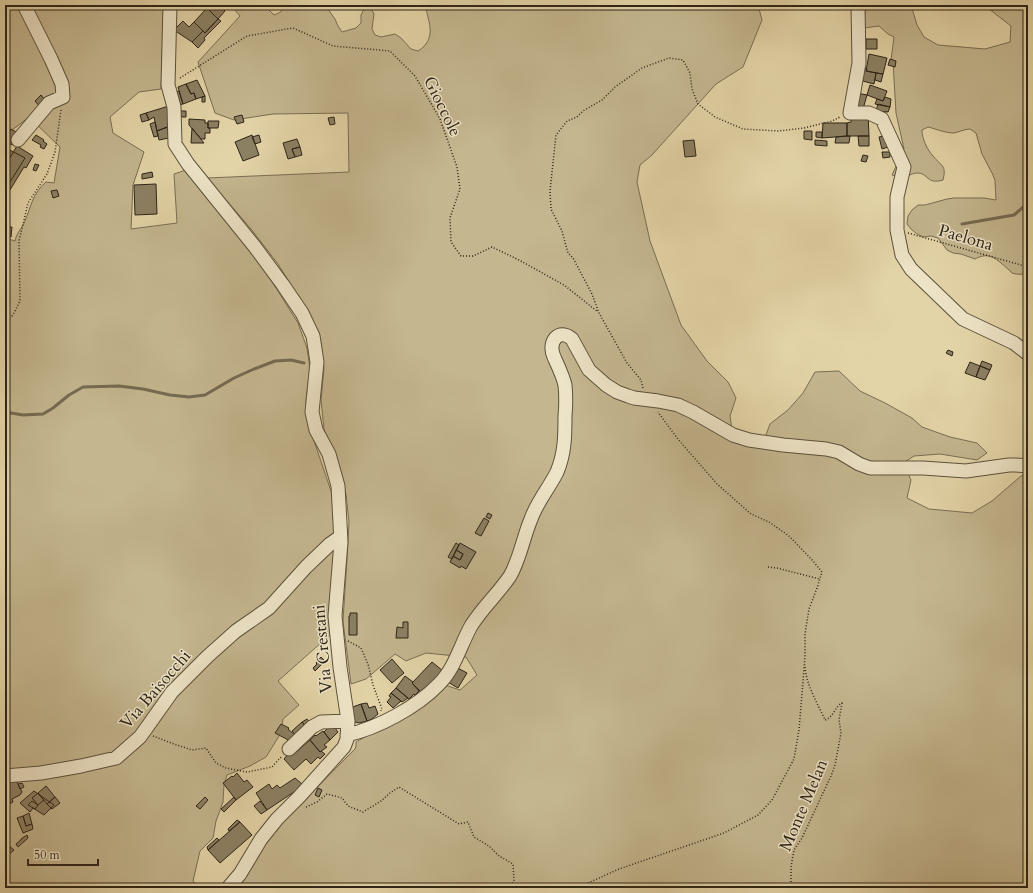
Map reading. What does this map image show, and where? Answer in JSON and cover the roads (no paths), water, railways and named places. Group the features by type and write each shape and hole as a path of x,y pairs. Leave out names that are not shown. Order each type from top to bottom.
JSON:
{"street":[{"path":"18,140 49,103 63,97 62,84 24,5"},
{"name":"Via Crestani","path":"170,5 168,85 174,107 175,144 188,164 255,247 283,285 302,314 313,336 317,362 312,412 316,430 329,454 338,486 340,536 334,616 348,721 347,739 344,747 277,819 261,839 240,874 228,888"},
{"path":"858,5 859,64 850,113 869,113 882,119 904,167 896,197 897,230 902,255 911,269 963,319 1014,343 1028,354"},
{"path":"347,735 369,728 392,718 412,706 438,685 450,670 471,626 504,584 513,569 532,516 556,474 562,459 565,445 566,392 553,354 552,344 556,337 564,335 569,336 585,365 594,375 617,392 634,398 678,405 733,435 749,440 771,444 833,450 859,464 870,468 923,468 966,471 1009,465 1028,466"},
{"name":"Via Baisocchi","path":"5,776 41,773 116,758 140,737 172,692 208,656 236,631 270,608 306,567 340,536"},
{"path":"289,749 312,727 321,722 348,721"}],"waterway":[{"path":"962,224 1014,215 1028,203"},
{"path":"5,412 23,415 43,414 69,395 83,387 119,386 189,397 205,395 234,378 275,361 291,360 304,363"}]}
